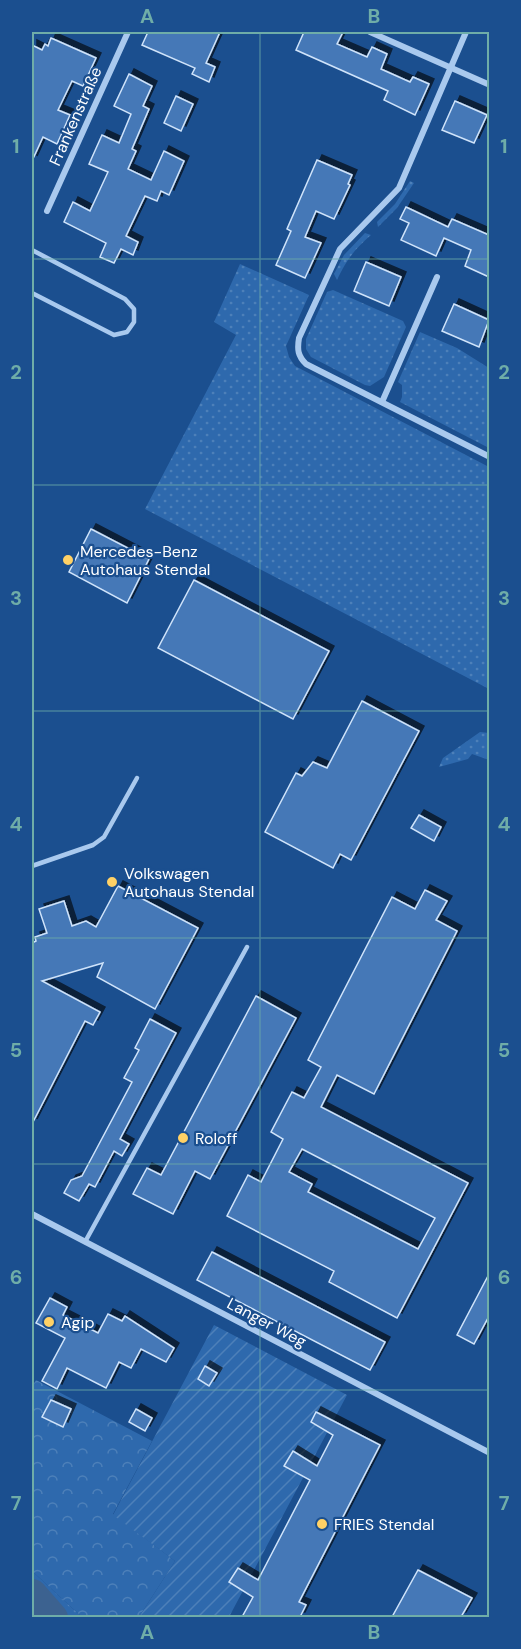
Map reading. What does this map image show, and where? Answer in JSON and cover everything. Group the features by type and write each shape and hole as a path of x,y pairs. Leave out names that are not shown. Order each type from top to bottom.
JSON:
{"street":[{"name":"Frankenstraße","path":"47,211 128,32"},
{"path":"370,32 489,86"},
{"path":"466,32 399,188 345,244 335,258 299,338 297,349 300,358 306,364 489,457"},
{"path":"381,402 437,278"},
{"name":"Langer Weg","path":"32,1214 489,1453"}],"lane":[{"path":"32,250 125,299 134,309 134,322 127,332 114,334 32,293"},
{"path":"32,867 93,845 104,837 137,778"},
{"path":"85,1242 247,946"}],"green space":[{"path":"410,181 414,183 397,208 378,227 377,222 395,204"},
{"path":"365,233 371,235 351,255 337,280 334,274 344,255"},
{"path":"240,264 309,295 286,346 295,366 489,467 489,689 145,509 236,335 214,322"},
{"path":"333,290 403,321 406,327 384,377 370,386 311,357 306,349 306,339 327,292"},
{"path":"420,332 457,348 489,368 489,448 400,402 402,385 398,382"},
{"path":"480,732 489,733 489,760 472,754 468,759 439,767 443,758"},
{"path":"214,1325 347,1395 229,1617 139,1617 175,1561 113,1515"},
{"path":"36,1380 152,1441 113,1514 175,1561 139,1617 82,1617 32,1571 32,1387"},
{"path":"32,1571 82,1617 32,1617"}],"building":[{"path":"148,32 220,32 206,63 215,67 209,82 192,74 195,68 142,45"},
{"path":"304,32 343,32 337,44 367,57 372,47 387,54 381,69 410,82 413,77 429,84 415,115 384,100 388,91 296,50"},
{"path":"51,38 96,58 83,86 72,81 58,110 70,115 57,144 43,137 32,161 32,45 42,50 45,44 48,46"},
{"path":"129,74 152,86 143,106 149,109 132,149 136,151 128,169 151,180 164,151 184,161 169,195 161,191 157,201 145,196 126,236 138,242 133,255 121,249 114,263 100,257 106,243 64,222 73,202 90,211 108,172 89,164 102,135 119,143 131,114 114,106"},
{"path":"176,96 193,104 181,131 164,123"},
{"path":"455,101 487,115 474,143 442,130"},
{"path":"317,160 352,175 348,184 350,185 334,219 316,211 305,237 321,243 305,278 276,265 291,231 287,229"},
{"path":"406,207 448,227 452,219 489,235 489,277 465,266 471,250 444,238 436,256 401,240 409,223 400,219"},
{"path":"366,262 401,277 389,306 354,291"},
{"path":"454,304 489,320 479,347 442,331"},
{"path":"91,529 149,559 127,603 69,572"},
{"path":"194,580 329,651 293,719 158,648"},
{"path":"362,701 419,731 351,860 340,854 333,868 265,832 296,773 302,776 313,762 327,768"},
{"path":"419,815 441,827 434,841 411,828"},
{"path":"118,886 198,928 155,1009 97,977 103,963 42,981 100,1012 93,1025 85,1021 32,1124 32,943 36,941 35,937 47,933 39,909 64,901 72,926 86,921 96,927"},
{"path":"425,890 447,901 436,920 457,931 374,1094 337,1075 321,1107 468,1183 397,1318 329,1282 334,1271 227,1216 248,1175 261,1182 283,1139 271,1132 292,1092 304,1098 321,1067 308,1060 392,897 415,909","holes":["302,1149 435,1218 418,1249 308,1192 312,1184 289,1172"]},
{"path":"256,996 296,1018 210,1179 195,1171 173,1214 133,1194 147,1168 161,1175"},
{"path":"150,1019 176,1033 120,1139 129,1144 122,1156 114,1151 95,1187 89,1184 79,1201 64,1193 71,1180 82,1176 132,1082 124,1078 139,1050 135,1048"},
{"path":"212,1252 385,1342 370,1370 197,1280"},
{"path":"489,1274 489,1316 474,1344 457,1335"},
{"path":"50,1298 67,1307 63,1315 98,1333 108,1314 122,1321 125,1316 174,1348 166,1362 141,1349 131,1368 119,1362 106,1388 67,1368 57,1389 42,1381 65,1338 36,1323"},
{"path":"205,1366 217,1373 209,1386 198,1379"},
{"path":"51,1400 71,1409 63,1427 42,1417"},
{"path":"136,1409 152,1418 145,1431 129,1422"},
{"path":"316,1412 380,1445 299,1602 306,1605 300,1617 242,1617 253,1597 229,1582 238,1568 258,1580 310,1480 284,1466 293,1451 317,1466 333,1435 311,1422"},
{"path":"418,1570 472,1598 461,1617 392,1617"}],"waterway":[{"path":"32,1594 53,1618"}],"place":[{"name":"Mercedes-Benz Autohaus Stendal","path":"68,560"},
{"name":"Volkswagen Autohaus Stendal","path":"112,882"},
{"name":"Roloff","path":"183,1138"},
{"name":"Agip","path":"49,1322"},
{"name":"FRIES Stendal","path":"322,1524"}]}
